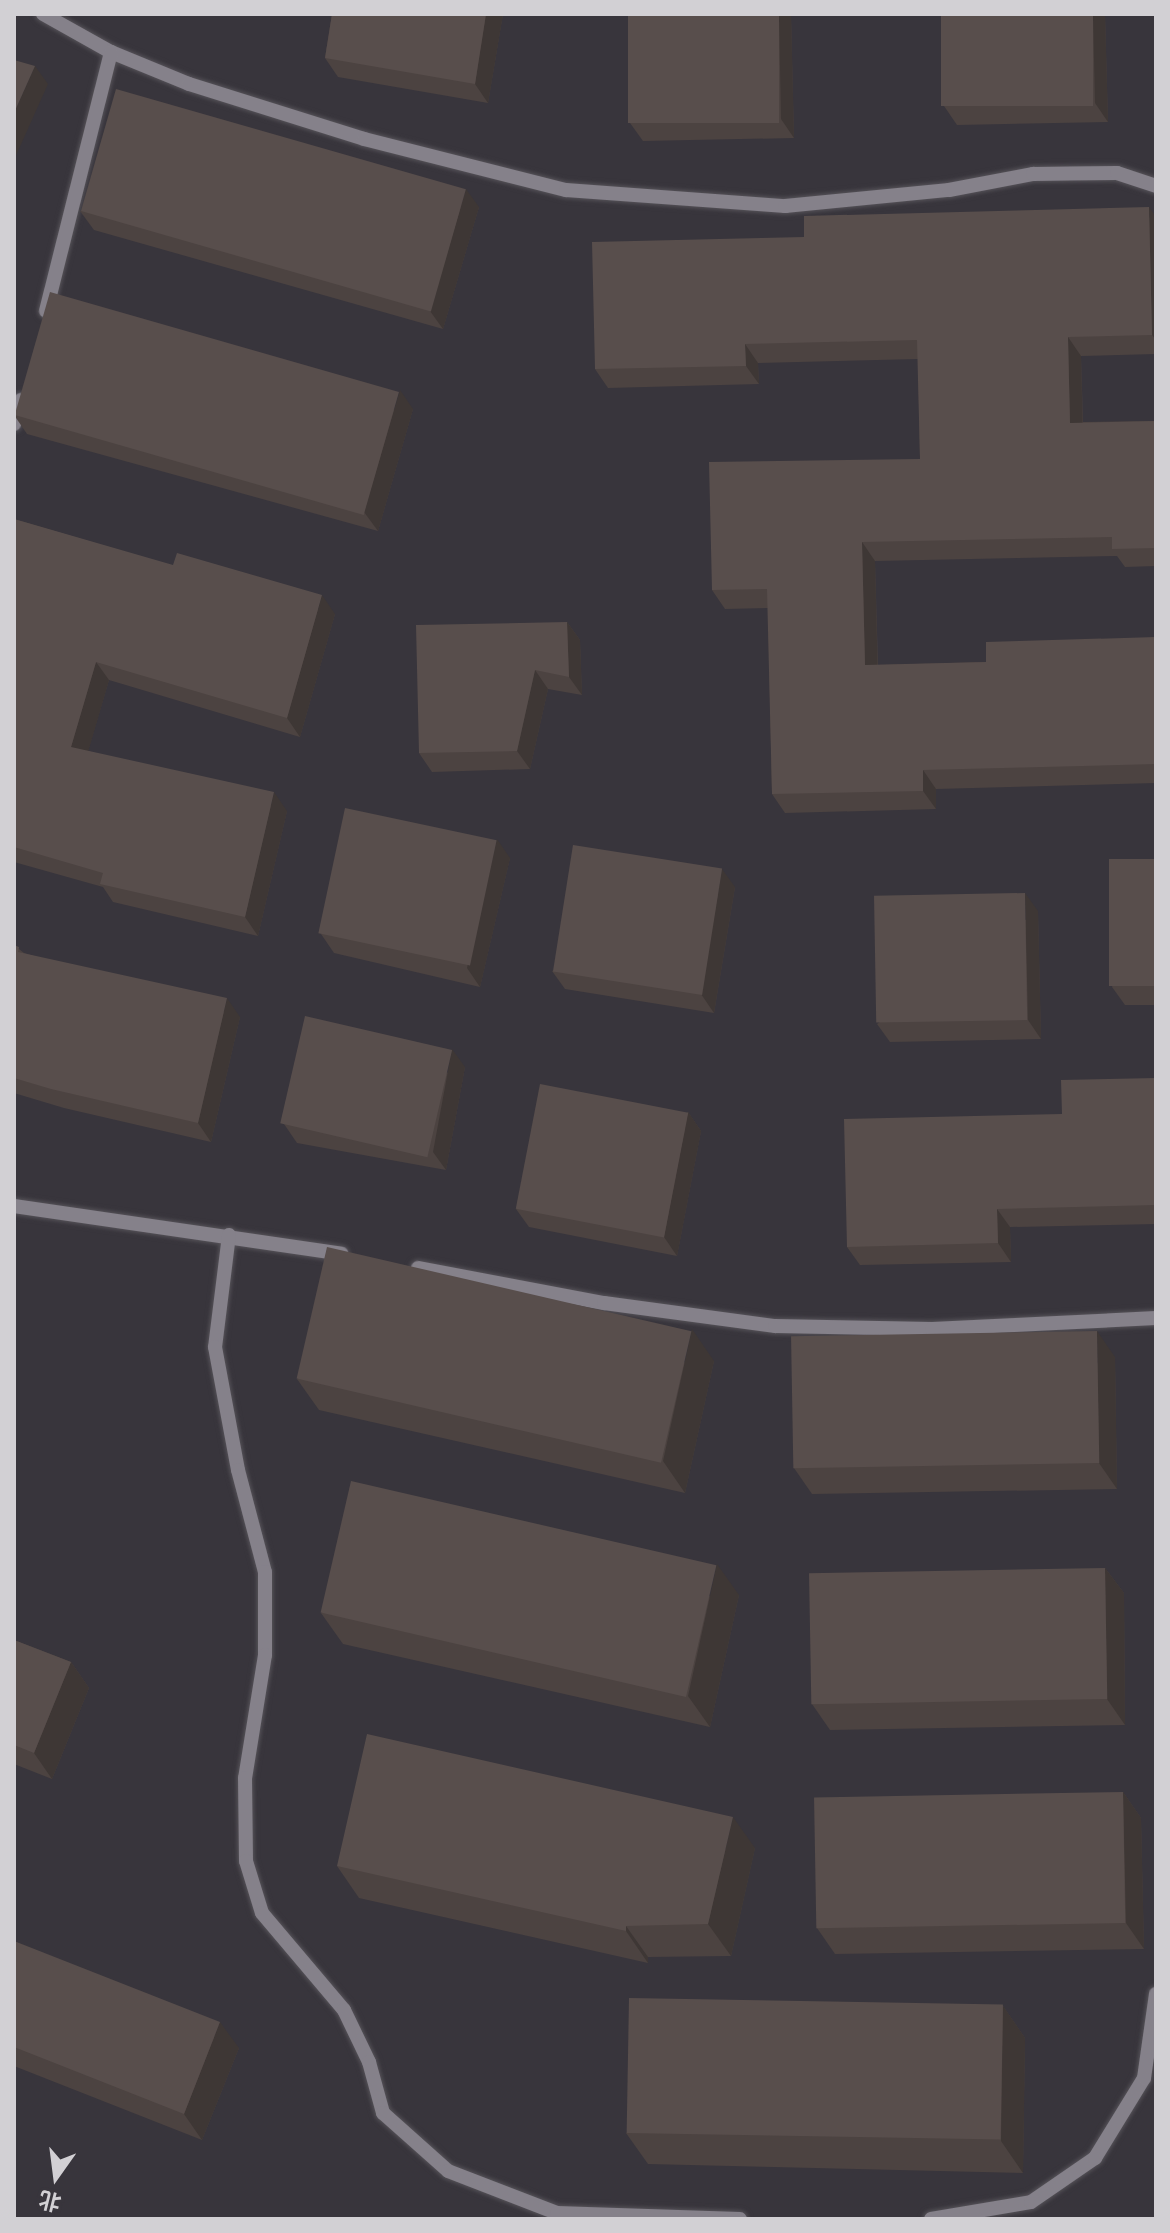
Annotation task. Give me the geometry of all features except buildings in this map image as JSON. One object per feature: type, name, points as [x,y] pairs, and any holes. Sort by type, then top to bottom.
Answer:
[{"type":"lane","points":[[43,14],[111,52],[189,84],[364,139],[566,190],[785,206],[949,190],[1033,174],[1117,173],[1156,186]]},
{"type":"lane","points":[[39,334],[111,52]]},
{"type":"lane","points":[[14,424],[27,379]]},
{"type":"lane","points":[[14,1206],[229,1235],[354,1256]]},
{"type":"lane","points":[[229,1235],[215,1347],[238,1470],[265,1572],[265,1655],[245,1778],[246,1861],[262,1913],[344,2010],[369,2062],[383,2113],[448,2171],[557,2213],[740,2219]]},
{"type":"lane","points":[[401,1265],[604,1303],[775,1326],[932,1329],[1156,1318]]},
{"type":"lane","points":[[931,2219],[1031,2202],[1095,2158],[1144,2078],[1156,1994]]}]
